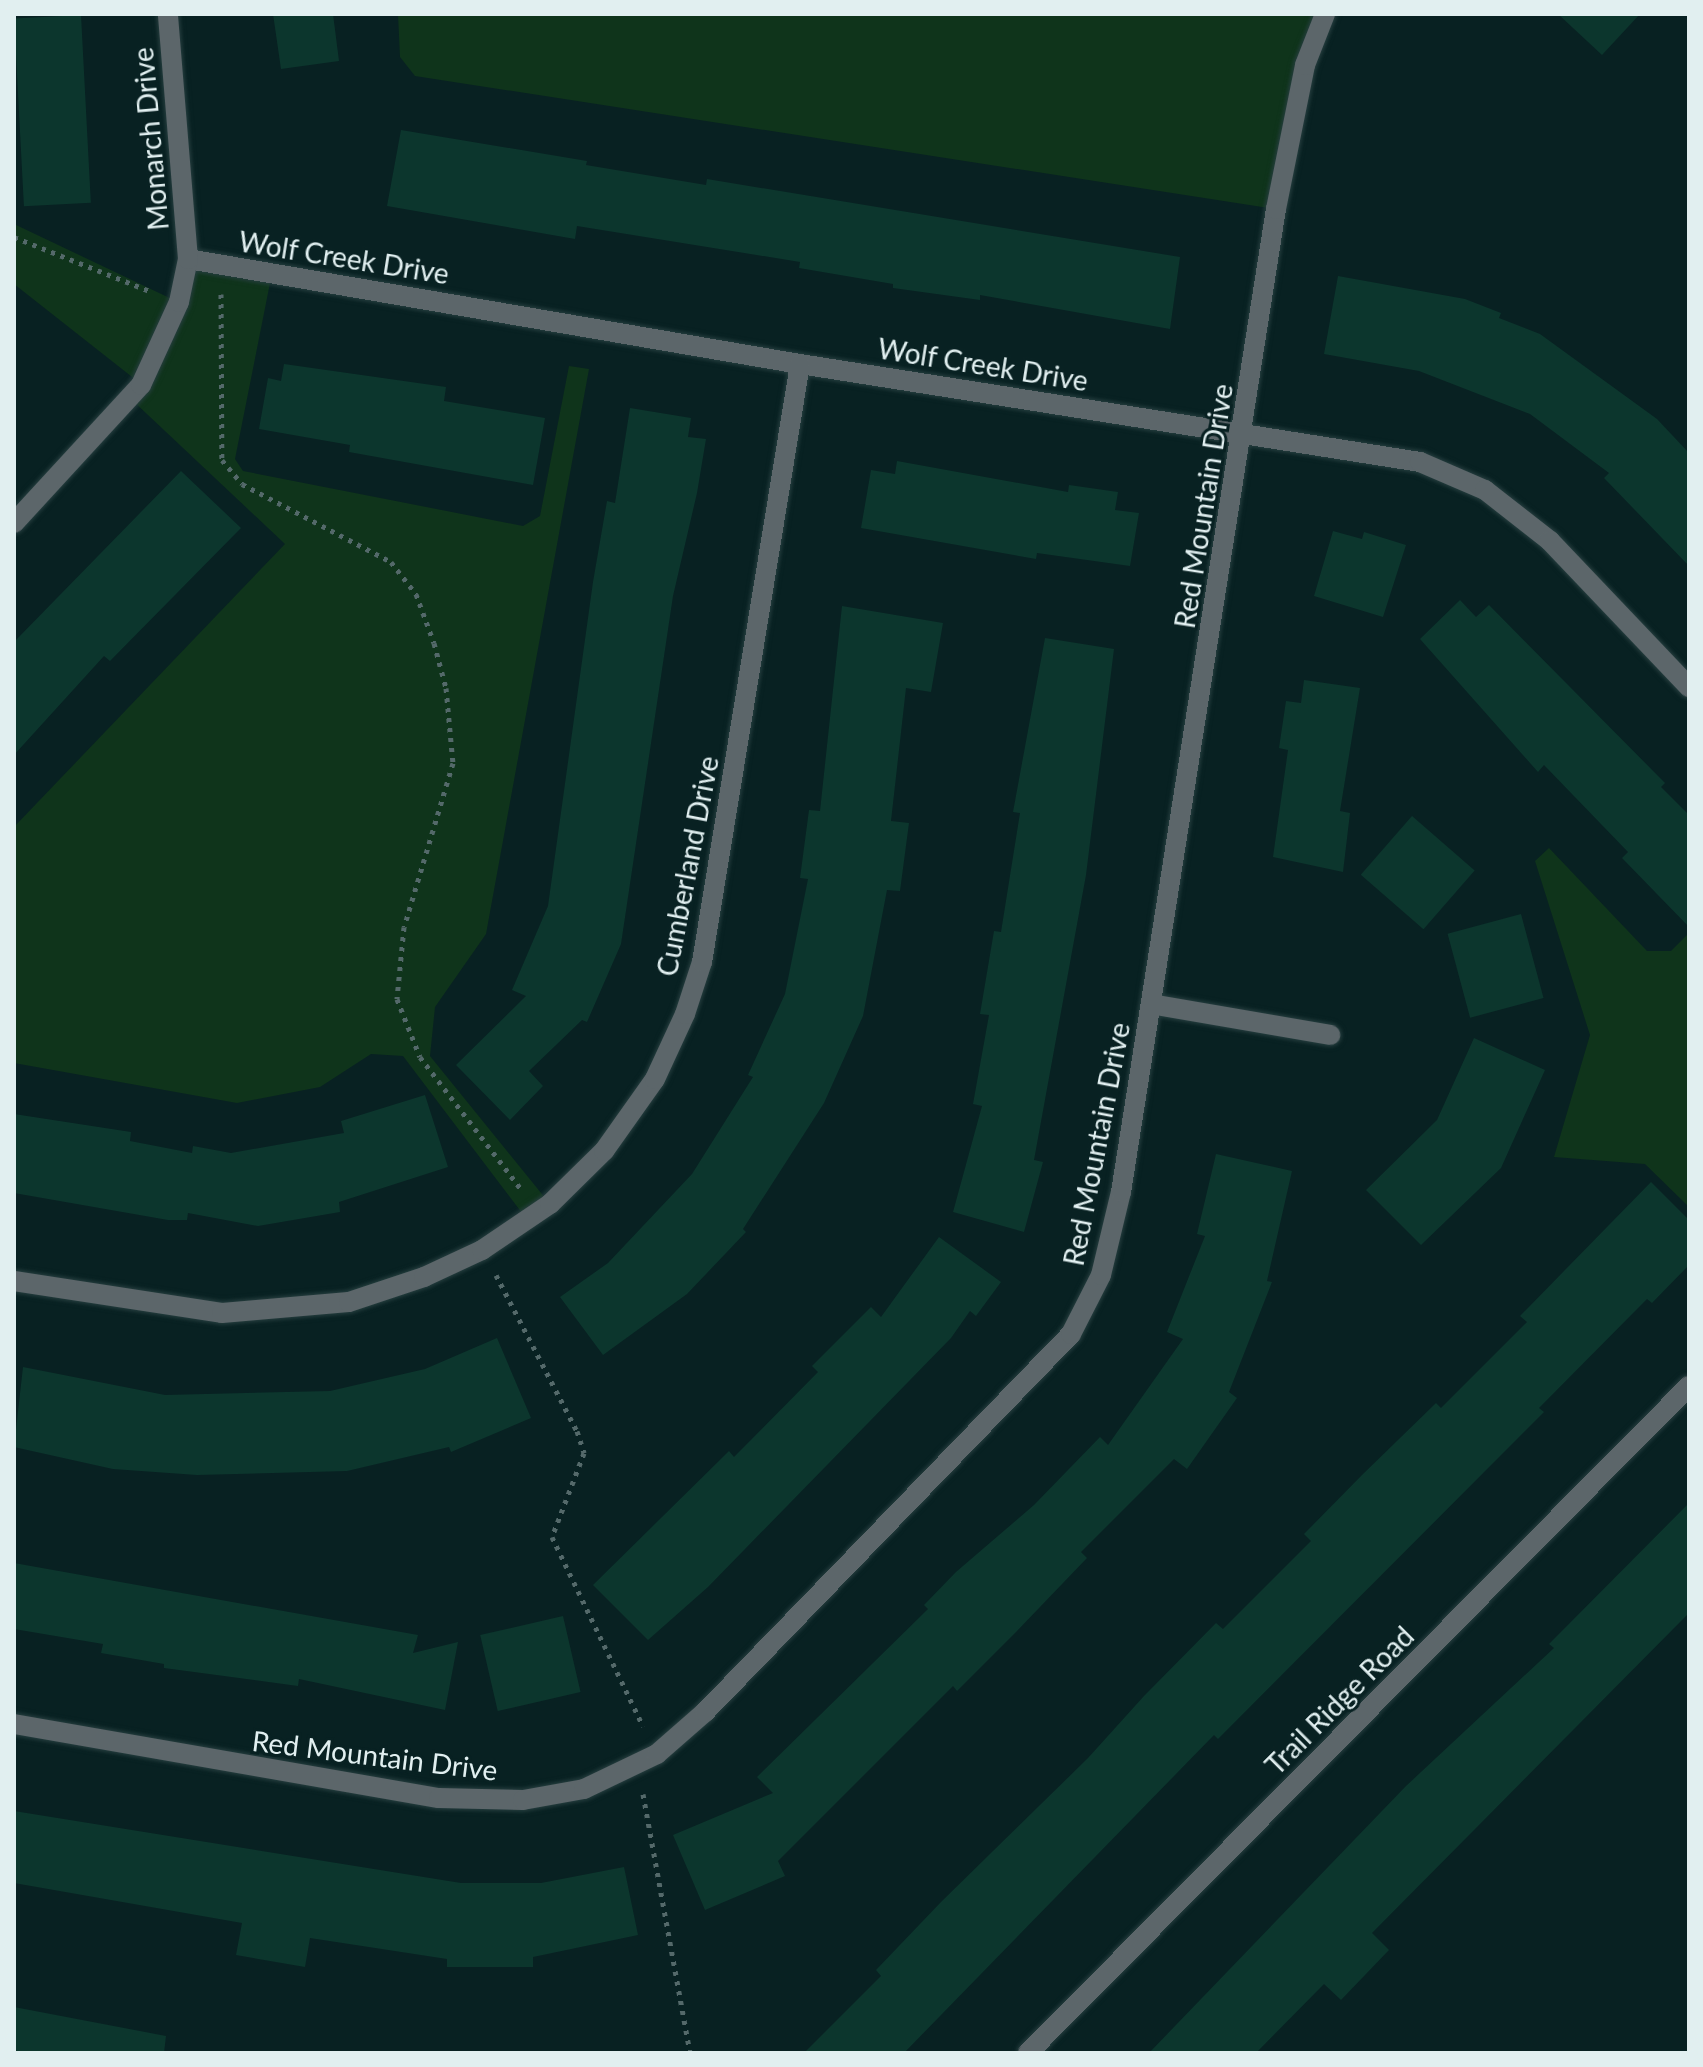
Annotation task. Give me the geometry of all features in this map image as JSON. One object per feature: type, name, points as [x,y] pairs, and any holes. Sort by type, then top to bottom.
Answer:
[{"type":"street","name":"Monarch Drive","points":[[14,523],[131,399],[162,348],[179,302],[188,259],[168,14]]},
{"type":"street","name":"Red Mountain Drive","points":[[14,1724],[279,1773],[479,1801],[553,1797],[638,1765],[657,1754],[705,1712],[1054,1354],[1085,1315],[1101,1275],[1121,1192],[1296,101],[1325,14]]},
{"type":"street","name":"Wolf Creek Drive","points":[[188,259],[800,364],[1420,462],[1485,490],[1550,541],[1689,687]]},
{"type":"street","name":"Cumberland Drive","points":[[14,1281],[165,1306],[266,1312],[349,1302],[424,1277],[482,1250],[540,1212],[604,1151],[639,1105],[685,1014],[702,962],[800,364]]},
{"type":"street","points":[[1151,1004],[1330,1035]]},
{"type":"street","name":"Trail Ridge Road","points":[[1028,2053],[1689,1386]]},
{"type":"path","points":[[14,237],[179,302]]},
{"type":"path","points":[[221,265],[222,460],[242,484],[391,562],[416,594],[434,643],[446,688],[453,763],[404,927],[399,1007],[420,1057],[540,1212]]},
{"type":"path","points":[[482,1250],[577,1431],[584,1453],[552,1537],[657,1754]]},
{"type":"path","points":[[638,1765],[690,2053]]},
{"type":"green space","points":[[398,14],[1325,14],[1276,209],[415,76],[400,57]]},
{"type":"green space","points":[[14,224],[176,301],[188,259],[272,273],[235,459],[243,471],[523,526],[540,516],[569,366],[589,369],[486,934],[435,1007],[430,1056],[550,1204],[528,1221],[403,1056],[371,1054],[320,1087],[237,1103],[14,1063],[14,827],[285,544],[131,399],[141,384],[14,284]]},
{"type":"green space","points":[[1549,848],[1647,951],[1671,951],[1689,933],[1689,1207],[1645,1164],[1554,1157],[1590,1035],[1535,861]]},
{"type":"building","points":[[273,14],[333,14],[339,61],[281,69]]},
{"type":"building","points":[[1558,14],[1640,14],[1602,55]]},
{"type":"building","points":[[81,15],[91,203],[24,206],[14,19]]},
{"type":"building","points":[[401,130],[587,161],[586,165],[706,185],[707,179],[1180,257],[1170,329],[980,295],[980,300],[893,288],[893,284],[799,268],[800,262],[577,226],[575,239],[387,206]]},
{"type":"building","points":[[1338,276],[1465,299],[1501,313],[1499,318],[1540,334],[1657,419],[1689,453],[1689,566],[1604,478],[1609,473],[1530,414],[1419,371],[1324,354]]},
{"type":"building","points":[[284,364],[446,387],[444,401],[545,418],[533,485],[349,452],[350,445],[259,429],[268,378],[281,381]]},
{"type":"building","points":[[630,408],[691,418],[688,437],[706,439],[673,596],[621,944],[587,1022],[582,1020],[529,1071],[543,1086],[510,1120],[456,1065],[526,996],[512,990],[548,906],[593,582],[607,501],[615,503]]},
{"type":"building","points":[[897,461],[1068,492],[1069,485],[1118,492],[1115,510],[1139,513],[1130,566],[1037,553],[1036,559],[861,528],[871,470],[895,474]]},
{"type":"building","points":[[181,471],[241,528],[110,661],[104,656],[14,755],[14,642]]},
{"type":"building","points":[[1333,531],[1362,539],[1364,532],[1406,545],[1383,617],[1314,596]]},
{"type":"building","points":[[1460,600],[1476,617],[1489,605],[1665,783],[1661,787],[1689,815],[1689,927],[1622,858],[1628,852],[1544,765],[1538,772],[1420,639]]},
{"type":"building","points":[[842,606],[943,623],[931,692],[906,688],[891,821],[909,823],[900,891],[887,890],[863,1016],[824,1103],[743,1229],[746,1232],[687,1294],[603,1355],[560,1297],[608,1263],[692,1174],[753,1077],[748,1075],[785,994],[808,879],[800,878],[809,810],[820,811]]},
{"type":"building","points":[[1045,638],[1114,649],[1086,875],[1034,1160],[1043,1162],[1024,1232],[953,1212],[982,1106],[973,1104],[989,1015],[980,1014],[994,931],[1001,932],[1020,813],[1013,812]]},
{"type":"building","points":[[1304,680],[1360,688],[1340,811],[1350,813],[1343,872],[1273,857],[1288,750],[1279,748],[1286,701],[1301,703]]},
{"type":"building","points":[[1412,816],[1475,870],[1423,929],[1361,875]]},
{"type":"building","points":[[1521,914],[1544,998],[1470,1018],[1448,934]]},
{"type":"building","points":[[1474,1038],[1545,1070],[1501,1168],[1421,1245],[1366,1190],[1437,1120]]},
{"type":"building","points":[[425,1095],[448,1167],[339,1202],[340,1212],[258,1226],[188,1213],[187,1220],[168,1220],[14,1193],[14,1114],[131,1132],[130,1141],[192,1153],[193,1146],[231,1153],[344,1133],[341,1121]]},
{"type":"building","points":[[1216,1154],[1292,1171],[1267,1281],[1272,1282],[1229,1392],[1237,1398],[1187,1469],[1174,1459],[1081,1552],[1087,1558],[1016,1632],[957,1691],[953,1686],[778,1861],[785,1876],[705,1910],[673,1835],[773,1793],[757,1777],[928,1609],[924,1605],[956,1572],[1034,1505],[1100,1437],[1108,1445],[1183,1339],[1167,1332],[1205,1236],[1197,1234]]},
{"type":"building","points":[[1651,1182],[1689,1220],[1689,1265],[1652,1303],[1647,1299],[1539,1408],[1544,1412],[1218,1739],[1214,1735],[904,2053],[804,2053],[881,1976],[876,1970],[941,1902],[1088,1758],[1216,1623],[1223,1629],[1311,1541],[1304,1534],[1362,1475],[1436,1403],[1441,1408],[1527,1322],[1520,1316]]},
{"type":"building","points":[[939,1237],[1001,1282],[976,1316],[970,1311],[951,1338],[708,1587],[648,1640],[593,1585],[729,1451],[734,1457],[818,1372],[812,1366],[871,1307],[881,1317]]},
{"type":"building","points":[[497,1338],[531,1418],[451,1452],[449,1447],[347,1471],[197,1475],[113,1469],[14,1447],[23,1367],[165,1395],[330,1391],[425,1369]]},
{"type":"building","points":[[1689,1503],[1689,1613],[1372,1933],[1389,1950],[1341,2000],[1324,1984],[1256,2053],[1149,2053],[1406,1786],[1554,1648],[1549,1644]]},
{"type":"building","points":[[14,1563],[418,1635],[413,1653],[458,1642],[445,1710],[299,1679],[298,1686],[164,1668],[164,1664],[101,1653],[103,1644],[14,1629]]},
{"type":"building","points":[[563,1616],[581,1692],[498,1711],[480,1635]]},
{"type":"building","points":[[14,1811],[461,1883],[541,1883],[624,1867],[638,1935],[533,1957],[533,1967],[447,1967],[447,1959],[310,1938],[305,1967],[236,1955],[242,1923],[14,1883]]},
{"type":"building","points":[[14,2007],[166,2036],[164,2053],[14,2053]]}]
